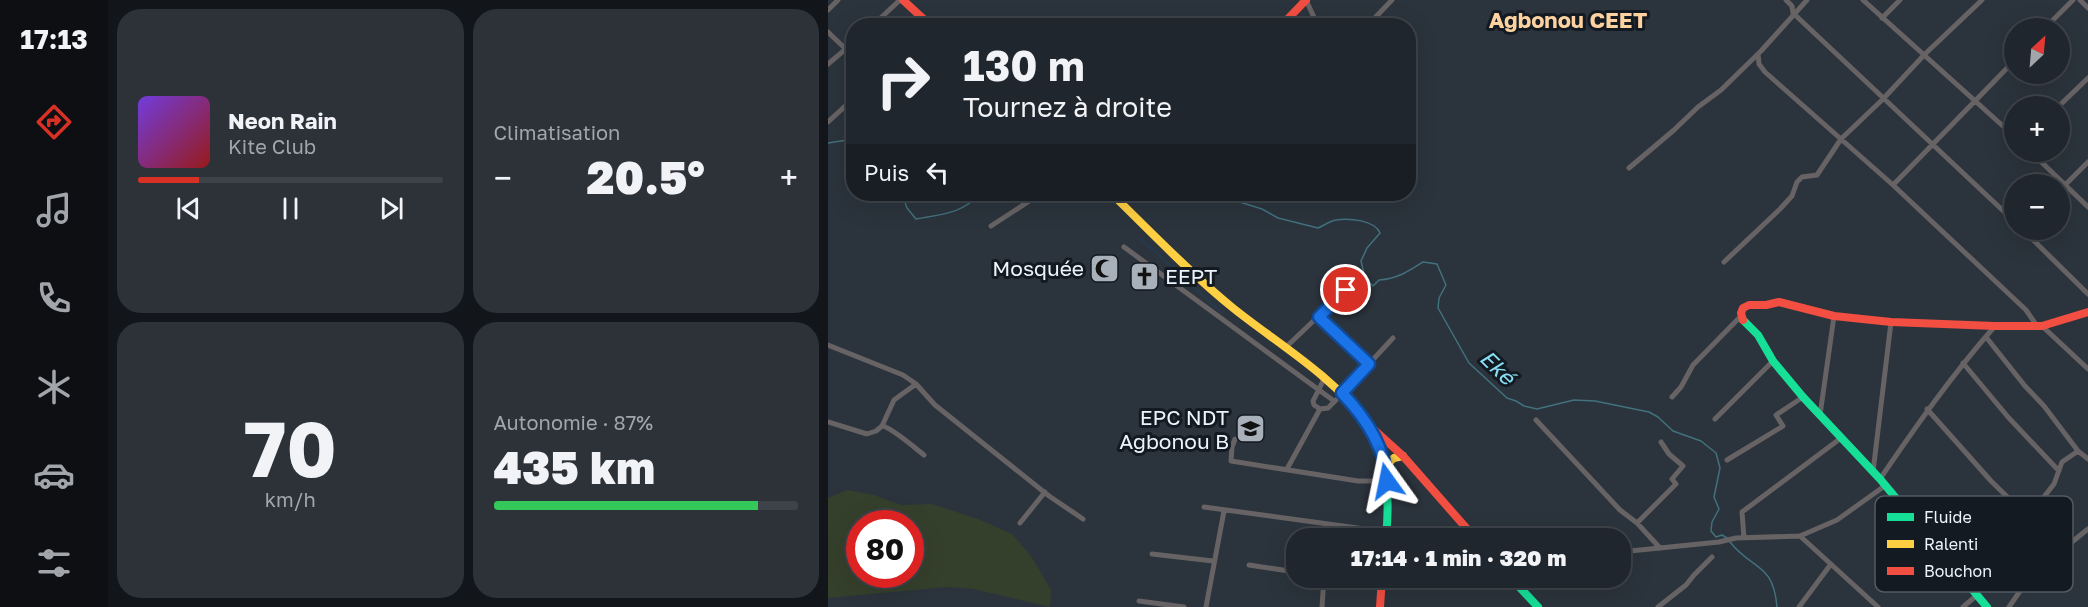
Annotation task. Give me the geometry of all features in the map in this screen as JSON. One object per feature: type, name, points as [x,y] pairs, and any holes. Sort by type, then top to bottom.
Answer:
[{"type":"main road","points":[[902,0],[922,18]]},
{"type":"main road","points":[[1289,18],[1306,0]]},
{"type":"main road","points":[[1122,201],[1213,290],[1316,372],[1339,397],[1403,456],[1466,528]]},
{"type":"main road","points":[[1894,496],[1773,361],[1758,335],[1742,319],[1743,308],[1749,305],[1779,302],[1834,316],[1891,322],[1995,326],[2040,326],[2088,312]]},
{"type":"main road","points":[[1316,372],[1354,411],[1368,432],[1386,474]]},
{"type":"main road","points":[[1367,423],[1376,441],[1386,474],[1389,501],[1387,528]]},
{"type":"main road","points":[[1386,474],[1394,458],[1403,456]]},
{"type":"main road","points":[[1380,607],[1381,588]]},
{"type":"main road","points":[[1520,588],[1538,607]]},
{"type":"main road","points":[[1973,592],[1987,607]]},
{"type":"street","points":[[828,10],[838,0]]},
{"type":"street","points":[[881,18],[902,0]]},
{"type":"street","points":[[1306,0],[1314,18]]},
{"type":"street","points":[[1375,18],[1392,0]]},
{"type":"street","points":[[1786,0],[1792,6],[1794,13],[2004,212]]},
{"type":"street","points":[[1629,168],[1698,107],[1721,90],[1758,54],[1807,0]]},
{"type":"street","points":[[1863,0],[2004,126]]},
{"type":"street","points":[[1882,18],[1900,0]]},
{"type":"street","points":[[1724,262],[1792,196],[1797,182],[1802,177],[1817,175],[1841,139],[1982,0]]},
{"type":"street","points":[[2055,18],[2073,0]]},
{"type":"street","points":[[2080,0],[2088,8]]},
{"type":"street","points":[[828,32],[846,49],[828,64]]},
{"type":"street","points":[[1758,54],[1759,64],[1765,72],[1893,185],[2088,369]]},
{"type":"street","points":[[1893,185],[2004,72]]},
{"type":"street","points":[[2069,96],[2088,78]]},
{"type":"street","points":[[828,122],[846,105]]},
{"type":"street","points":[[2042,162],[2054,174]]},
{"type":"street","points":[[2070,179],[2088,162]]},
{"type":"street","points":[[2070,189],[2088,207]]},
{"type":"street","points":[[991,226],[1029,201]]},
{"type":"street","points":[[2033,240],[2088,294]]},
{"type":"street","points":[[1125,247],[1318,390],[1339,397]]},
{"type":"street","points":[[1285,348],[1347,289]]},
{"type":"street","points":[[1820,415],[1834,316]]},
{"type":"street","points":[[1319,317],[1369,364]]},
{"type":"street","points":[[1672,397],[1681,387],[1693,365],[1740,317]]},
{"type":"street","points":[[1874,472],[1891,322]]},
{"type":"street","points":[[1631,552],[1736,538],[1800,536],[1837,520],[1883,482],[1927,410],[1995,326]]},
{"type":"street","points":[[1986,337],[2044,406],[2078,451],[2088,459]]},
{"type":"street","points":[[1323,381],[1313,403],[1320,409],[1328,408],[1393,338]]},
{"type":"street","points":[[828,345],[903,375],[916,384],[934,405],[1083,519]]},
{"type":"street","points":[[1715,419],[1773,361]]},
{"type":"street","points":[[1963,363],[2008,417],[2059,471]]},
{"type":"street","points":[[828,422],[867,434],[876,431],[882,426],[894,400],[916,384]]},
{"type":"street","points":[[1727,460],[1783,426],[1776,415],[1803,397]]},
{"type":"street","points":[[1287,469],[1320,409]]},
{"type":"street","points":[[1927,410],[2007,496]]},
{"type":"street","points":[[1536,420],[1620,510],[1637,523],[1660,548]]},
{"type":"street","points":[[882,426],[887,426],[924,455]]},
{"type":"street","points":[[1744,538],[1742,512],[1841,438]]},
{"type":"street","points":[[1235,439],[1231,461],[1358,481],[1386,474]]},
{"type":"street","points":[[1637,523],[1676,484],[1672,479],[1683,466],[1669,454],[1661,442]]},
{"type":"street","points":[[2045,496],[2054,484],[2062,462],[2078,451]]},
{"type":"street","points":[[1020,523],[1045,492]]},
{"type":"street","points":[[1204,507],[1339,528]]},
{"type":"street","points":[[1206,607],[1224,511]]},
{"type":"street","points":[[2073,543],[2087,534]]},
{"type":"street","points":[[1800,536],[1876,606]]},
{"type":"street","points":[[1152,554],[1213,561]]},
{"type":"street","points":[[1658,607],[1686,585],[1712,557]]},
{"type":"street","points":[[1799,607],[1831,564]]},
{"type":"street","points":[[1249,565],[1286,571]]},
{"type":"street","points":[[1322,607],[1323,588]]},
{"type":"street","points":[[2009,607],[2019,592]]},
{"type":"street","points":[[1963,607],[1976,596]]},
{"type":"street","points":[[1138,602],[1184,607]]},
{"type":"shaded area","points":[[1141,237],[1223,312],[1221,314],[1139,239]]},
{"type":"green space","points":[[847,490],[874,495],[901,505],[932,504],[978,519],[1012,534],[1031,556],[1051,590],[1050,607],[973,589],[947,587],[828,598],[828,498]]},
{"type":"waterway","name":"Eké","points":[[828,143],[846,140]]},
{"type":"waterway","name":"Eké","points":[[904,201],[916,219],[959,209],[973,201]]},
{"type":"waterway","name":"Eké","points":[[1236,201],[1262,209],[1278,218],[1318,228],[1341,219],[1373,225],[1380,233],[1367,248],[1361,261],[1365,278],[1373,286],[1379,280],[1397,276],[1423,262],[1437,264],[1446,285],[1439,298],[1438,308],[1469,363],[1507,398],[1537,409],[1574,400],[1595,401],[1649,412],[1673,431],[1701,441],[1716,453],[1720,468],[1714,497],[1719,509],[1712,522],[1711,531],[1716,537],[1722,535],[1727,538]]},
{"type":"waterway","name":"Eké","points":[[1730,542],[1766,574],[1775,592],[1777,607]]},
{"type":"traffic: fast","points":[[1743,320],[1758,335],[1773,361],[1803,397],[1894,496]]},
{"type":"traffic: fast","points":[[1366,422],[1379,449],[1386,478],[1387,528]]},
{"type":"traffic: fast","points":[[1520,588],[1538,607]]},
{"type":"traffic: fast","points":[[1974,592],[1987,607]]},
{"type":"traffic: slow","points":[[1119,201],[1233,308],[1304,361],[1337,389],[1366,422]]},
{"type":"traffic: slow","points":[[1385,466],[1394,458],[1403,456]]},
{"type":"traffic: jam","points":[[903,0],[922,18]]},
{"type":"traffic: jam","points":[[1289,18],[1306,0]]},
{"type":"traffic: jam","points":[[1743,320],[1741,313],[1743,308],[1749,305],[1779,302],[1834,316],[1891,322],[1995,326],[2042,326],[2088,312]]},
{"type":"traffic: jam","points":[[1371,427],[1403,456],[1466,528]]},
{"type":"traffic: jam","points":[[1380,607],[1381,588]]},
{"type":"place","name":"Mosquée","points":[[1105,268]]},
{"type":"place","name":"EEPT","points":[[1144,276]]},
{"type":"place","name":"EPC NDT Agbonou B","points":[[1250,429]]},
{"type":"district","name":"Agbonou CEET","points":[[1568,19]]},
{"type":"route","points":[[1346,290],[1319,317],[1369,364],[1342,393],[1362,415],[1372,433],[1384,461],[1387,481]]}]
